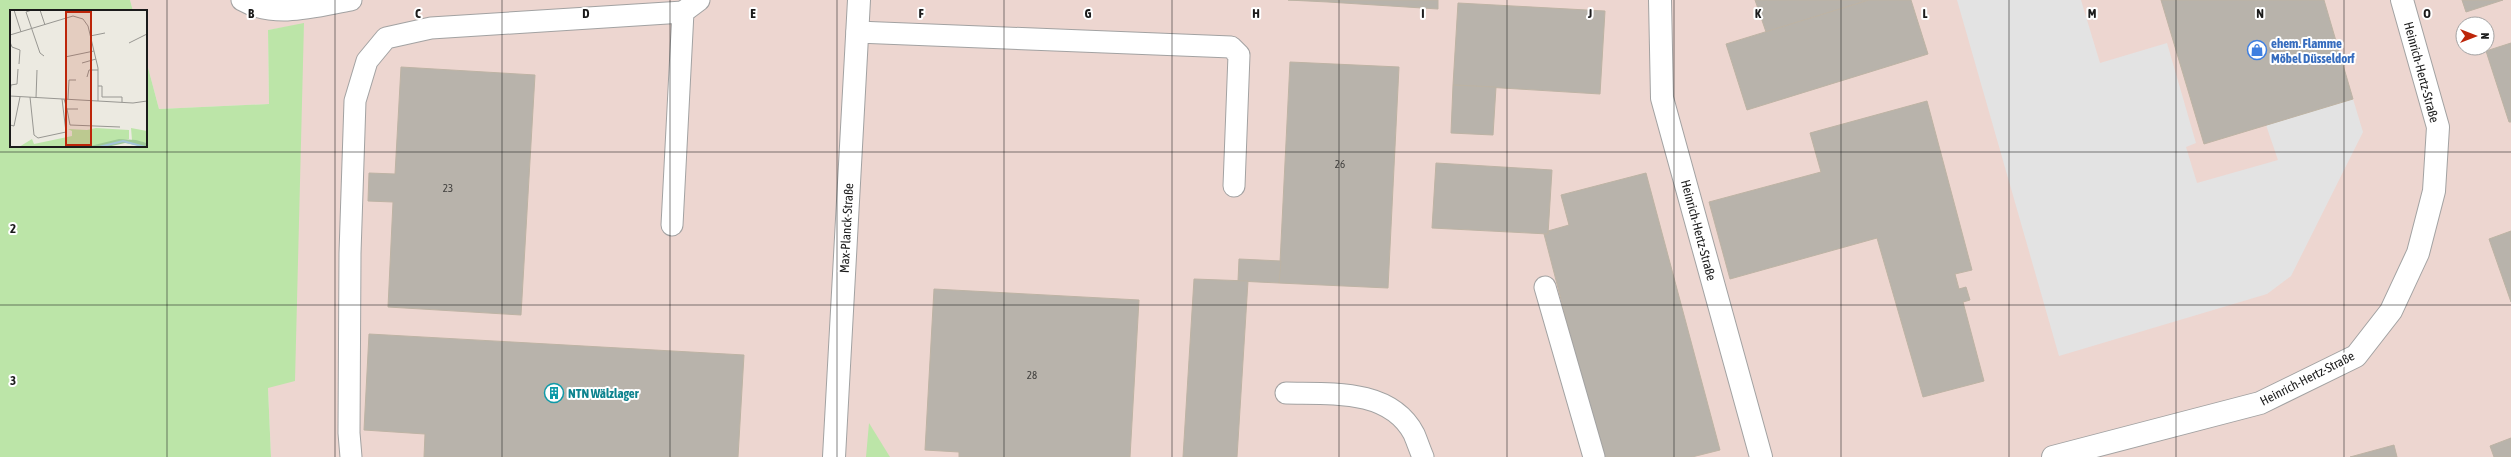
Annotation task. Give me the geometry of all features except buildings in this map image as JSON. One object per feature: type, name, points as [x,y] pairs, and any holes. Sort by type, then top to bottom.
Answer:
[{"type":"street","name":"Max-Planck-Straße","points":[[834,457],[859,0]]},
{"type":"street","name":"Heinrich-Hertz-Straße","points":[[1660,0],[1662,98],[1761,457]]},
{"type":"street","name":"Heinrich-Hertz-Straße","points":[[2056,457],[2260,403],[2356,356],[2392,311],[2418,253],[2434,191],[2438,127],[2402,0]]},
{"type":"lane","points":[[242,0],[250,4],[282,11],[351,0]]},
{"type":"lane","points":[[351,457],[349,433],[350,253],[355,101],[367,61],[386,38],[431,28],[691,6],[672,225]]},
{"type":"lane","points":[[857,32],[1231,47],[1239,55],[1234,186]]},
{"type":"lane","points":[[1545,287],[1594,457]]},
{"type":"lane","points":[[1286,392],[1352,395],[1377,402],[1396,414],[1413,433],[1422,457]]},
{"type":"shaded area","points":[[130,0],[2511,0],[2511,457],[271,457],[268,388],[304,24],[268,30],[269,104],[159,109],[147,64],[147,10],[133,10]]},
{"type":"shaded area","points":[[1957,0],[2081,0],[2100,63],[2167,43],[2196,143],[2186,147],[2197,183],[2278,160],[2266,125],[2353,99],[2363,132],[2291,276],[2267,294],[2059,356]]},
{"type":"green space","points":[[0,0],[130,0],[133,10],[10,10],[10,147],[147,147],[147,64],[159,109],[269,104],[268,30],[304,23],[295,381],[268,388],[271,457],[0,457]]},
{"type":"green space","points":[[869,423],[890,457],[866,457]]},
{"type":"place","name":"ehem. Flamme Möbel Düsseldorf","points":[[2257,50]]},
{"type":"place","name":"NTN Wälzlager","points":[[554,393]]}]
